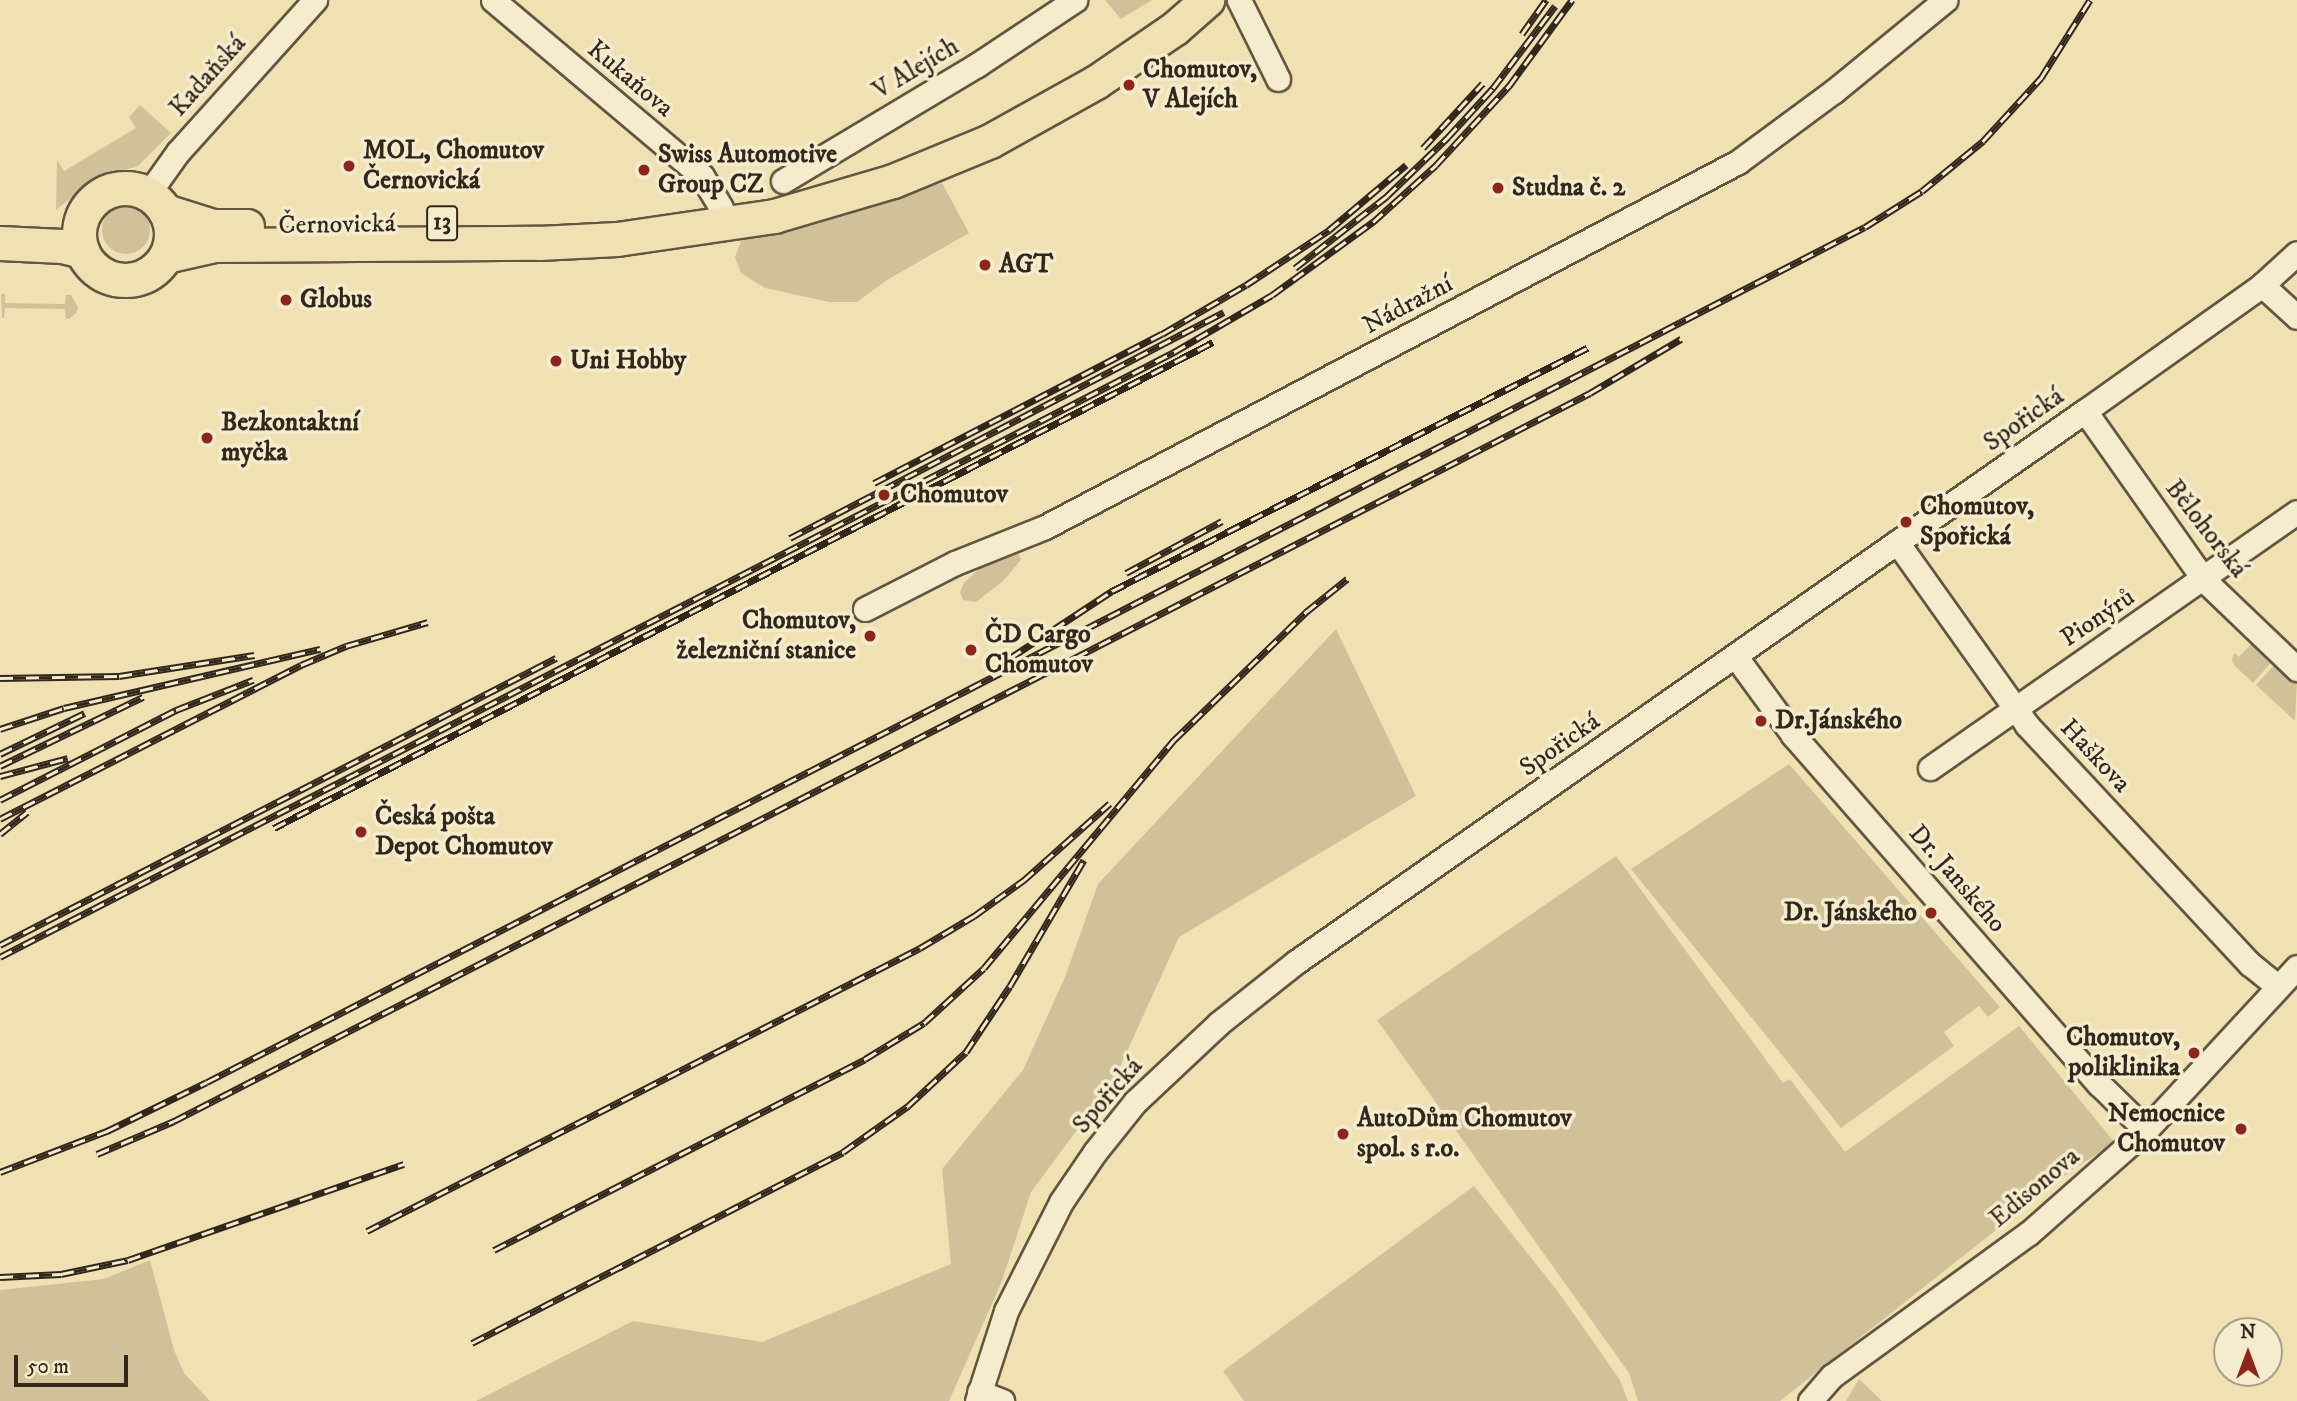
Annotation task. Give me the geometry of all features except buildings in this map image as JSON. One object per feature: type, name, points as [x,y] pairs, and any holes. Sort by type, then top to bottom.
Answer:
[{"type":"highway","name":"13","points":[[721,217],[884,166],[979,126],[1087,66],[1178,0]]},
{"type":"highway","name":"13","points":[[721,217],[834,200],[893,181],[990,141],[1096,82],[1175,28],[1207,0]]},
{"type":"highway","name":"Černovická","points":[[81,217],[99,195],[128,187],[213,226],[721,217]]},
{"type":"highway","points":[[157,202],[171,225],[171,241],[166,256]]},
{"type":"highway","points":[[0,225],[62,223],[81,217],[79,229],[82,251],[62,246],[0,243]]},
{"type":"highway","name":"Černovická","points":[[82,251],[97,271],[122,280],[143,276],[166,256],[214,245],[539,243],[617,239],[721,217]]},
{"type":"street","name":"Kadaňská","points":[[157,202],[178,152],[315,0]]},
{"type":"street","name":"Kukaňova","points":[[493,0],[702,176],[721,217]]},
{"type":"street","name":"V Alejích","points":[[783,181],[977,65],[1074,0]]},
{"type":"street","points":[[1239,0],[1278,79]]},
{"type":"street","name":"Nádražní","points":[[865,609],[954,562],[1045,527],[1738,162],[1812,108],[1945,0]]},
{"type":"street","name":"Spořická","points":[[1002,1401],[978,1397],[1006,1311],[1046,1228],[1095,1152],[1157,1079],[1237,1008],[1296,962],[1735,657],[2262,285],[2297,253]]},
{"type":"street","points":[[2262,285],[2297,317]]},
{"type":"street","name":"Bělohorská","points":[[2085,411],[2204,580],[2297,669]]},
{"type":"street","name":"Pionýrů","points":[[1930,768],[2204,580],[2297,512]]},
{"type":"street","name":"Haškova","points":[[1897,542],[2015,709],[2245,958],[2278,987]]},
{"type":"street","name":"Dr. Janského","points":[[1735,657],[1793,735],[2099,1084],[2146,1130]]},
{"type":"street","name":"Edisonova","points":[[1813,1399],[1832,1376],[2029,1233],[2146,1130],[2297,967]]},
{"type":"shaded area","points":[[1105,0],[1152,0],[1121,19]]},
{"type":"shaded area","points":[[140,105],[171,133],[138,166],[93,180],[56,210],[57,160],[64,171],[136,128],[129,117]]},
{"type":"shaded area","points":[[942,183],[969,233],[887,280],[857,302],[829,302],[765,288],[741,273],[735,257],[741,241]]},
{"type":"shaded area","points":[[126,206],[143,213],[150,230],[143,247],[126,254],[109,247],[102,230],[109,213]]},
{"type":"shaded area","points":[[1,294],[5,294],[5,303],[65,304],[66,295],[71,295],[78,307],[69,319],[66,319],[65,309],[5,308],[2,318]]},
{"type":"shaded area","points":[[1008,547],[1018,551],[1021,560],[1003,581],[976,602],[963,600],[960,592],[964,583],[995,554]]},
{"type":"shaded area","points":[[1336,629],[1416,796],[1179,937],[1114,1080],[1031,1192],[1002,1281],[949,1401],[476,1401],[633,1321],[762,1342],[951,1264],[942,1169],[1023,1070],[1065,977],[1098,884]]},
{"type":"shaded area","points":[[2253,642],[2274,659],[2253,683],[2232,660],[2234,653],[2239,657]]},
{"type":"shaded area","points":[[2277,662],[2297,680],[2295,721],[2256,685]]},
{"type":"shaded area","points":[[1789,764],[2000,1007],[1988,1017],[1979,1006],[1944,1032],[1954,1046],[1841,1128],[1631,869]]},
{"type":"shaded area","points":[[1616,856],[1783,1083],[1790,1079],[1845,1152],[2019,1026],[2115,1143],[2073,1169],[1780,1401],[1638,1401],[1629,1373],[1377,1020]]},
{"type":"shaded area","points":[[1474,1186],[1559,1293],[1620,1380],[1628,1401],[1244,1401],[1223,1371]]},
{"type":"shaded area","points":[[150,1260],[174,1350],[184,1373],[210,1401],[0,1401],[0,1290],[104,1279]]},
{"type":"shaded area","points":[[1859,1379],[1882,1401],[1846,1401]]},
{"type":"railway","points":[[1522,34],[1546,0]]},
{"type":"railway","points":[[0,957],[1174,352],[1272,295],[1373,222],[1436,165],[1509,86],[1572,0]]},
{"type":"railway","points":[[0,1172],[107,1131],[207,1082],[1865,227],[1922,191],[1983,141],[2041,78],[2090,0]]},
{"type":"railway","points":[[1295,268],[1387,196],[1448,137],[1493,88],[1555,6]]},
{"type":"railway","points":[[1423,148],[1483,83]]},
{"type":"railway","points":[[874,483],[1162,334],[1246,285],[1329,230],[1406,165]]},
{"type":"railway","points":[[790,538],[1224,312]]},
{"type":"railway","points":[[97,1154],[174,1121],[1590,393],[1681,339]]},
{"type":"railway","points":[[274,828],[1213,342]]},
{"type":"railway","points":[[1010,658],[1112,591],[1587,348]]},
{"type":"railway","points":[[1126,573],[1222,521]]},
{"type":"railway","points":[[494,1250],[865,1059],[924,1023],[984,968],[1174,740],[1306,612],[1347,579]]},
{"type":"railway","points":[[0,819],[301,665],[346,646],[428,622]]},
{"type":"railway","points":[[0,729],[64,708],[320,649]]},
{"type":"railway","points":[[0,678],[119,676],[254,655]]},
{"type":"railway","points":[[0,945],[556,658]]},
{"type":"railway","points":[[0,800],[176,710],[253,680]]},
{"type":"railway","points":[[0,766],[143,697]]},
{"type":"railway","points":[[0,754],[85,713]]},
{"type":"railway","points":[[0,776],[68,758]]},
{"type":"railway","points":[[367,1231],[920,948],[974,916],[1024,880],[1110,803]]},
{"type":"railway","points":[[0,834],[27,812]]},
{"type":"railway","points":[[472,1343],[843,1152],[908,1106],[966,1052],[1010,986],[1084,860]]},
{"type":"railway","points":[[0,1277],[61,1274],[128,1260],[404,1164]]},
{"type":"place","name":"Chomutov, V Alejích","points":[[1129,85]]},
{"type":"place","name":"MOL, Chomutov Černovická","points":[[349,166]]},
{"type":"place","name":"Swiss Automotive Group CZ","points":[[644,170]]},
{"type":"place","name":"Studna č. 2","points":[[1498,188]]},
{"type":"place","name":"AGT","points":[[985,265]]},
{"type":"place","name":"Globus","points":[[286,300]]},
{"type":"place","name":"Uni Hobby","points":[[556,361]]},
{"type":"place","name":"Bezkontaktní myčka","points":[[207,438]]},
{"type":"place","name":"Chomutov","points":[[884,495]]},
{"type":"place","name":"Chomutov, Spořická","points":[[1906,522]]},
{"type":"place","name":"Chomutov, železniční stanice","points":[[870,636]]},
{"type":"place","name":"ČD Cargo Chomutov","points":[[971,650]]},
{"type":"place","name":"Dr.Jánského","points":[[1761,721]]},
{"type":"place","name":"Česká pošta Depot Chomutov","points":[[361,832]]},
{"type":"place","name":"Dr. Jánského","points":[[1931,913]]},
{"type":"place","name":"Chomutov, poliklinika","points":[[2194,1053]]},
{"type":"place","name":"Nemocnice Chomutov","points":[[2241,1129]]},
{"type":"place","name":"AutoDům Chomutov spol. s r.o.","points":[[1343,1134]]}]
